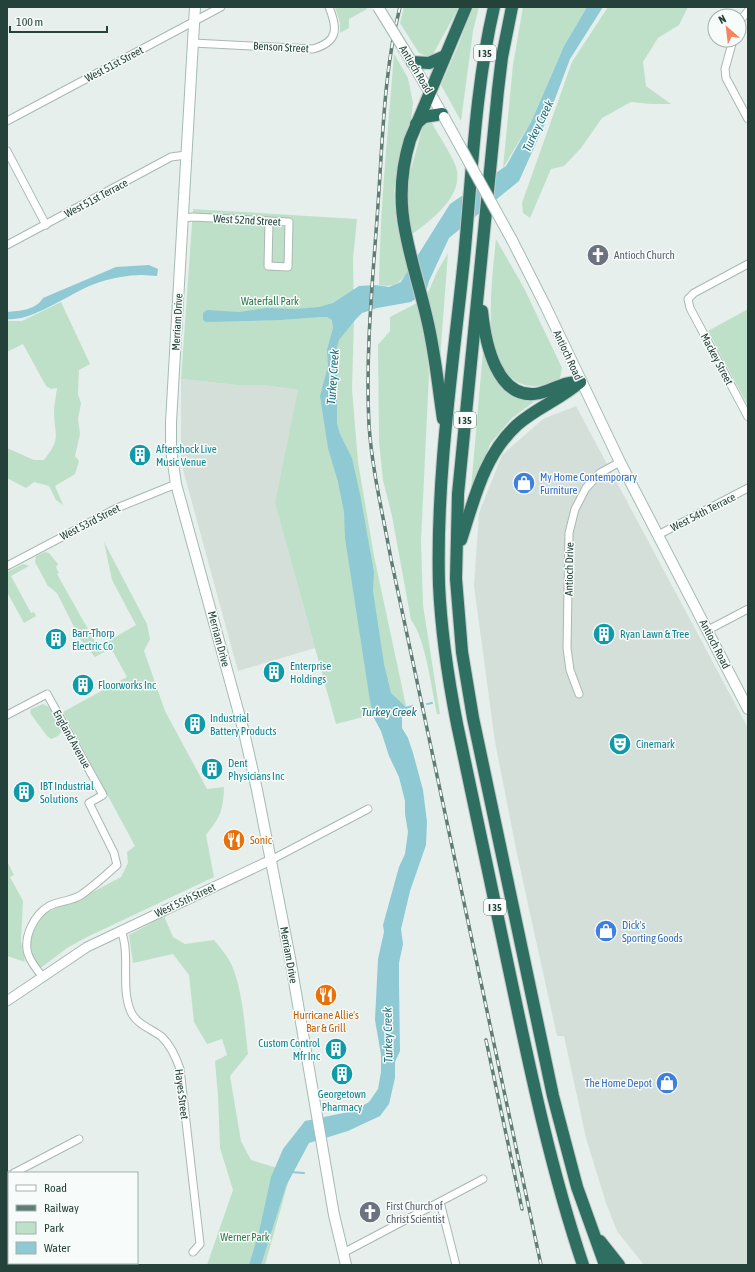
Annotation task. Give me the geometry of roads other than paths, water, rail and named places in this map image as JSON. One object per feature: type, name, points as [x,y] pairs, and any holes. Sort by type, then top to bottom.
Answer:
[{"type":"highway","points":[[446,439],[431,336],[404,232],[401,206],[402,174],[405,157],[416,124],[466,7]]},
{"type":"highway","name":"I 35","points":[[494,7],[485,51],[479,99],[446,439],[440,508],[439,584],[450,690],[540,1116],[570,1226],[583,1265]]},
{"type":"highway","name":"I 35","points":[[512,7],[502,57],[482,240],[479,288],[458,494],[456,579],[462,652],[473,718],[553,1096],[577,1187],[605,1265]]},
{"type":"highway","points":[[411,61],[429,63],[445,56]]},
{"type":"highway","points":[[416,124],[424,117],[443,116]]},
{"type":"highway","points":[[479,288],[488,348],[496,368],[507,383],[522,393],[530,394],[539,393],[566,382],[580,382]]},
{"type":"highway","points":[[456,554],[486,466],[498,447],[516,425],[570,391],[580,382]]},
{"type":"highway","points":[[593,1233],[619,1265]]},
{"type":"main road","name":"Merriam Drive","points":[[195,7],[171,422],[171,449],[176,484],[244,732],[290,958],[334,1215],[346,1265]]},
{"type":"main road","name":"Antioch Road","points":[[378,7],[429,91],[512,240],[545,305],[580,382],[620,462],[748,708]]},
{"type":"street","name":"West 51st Street","points":[[7,121],[221,7]]},
{"type":"street","name":"Benson Street","points":[[193,43],[313,49],[330,42],[334,34],[335,25],[329,7]]},
{"type":"street","points":[[731,48],[725,69],[726,78],[748,119]]},
{"type":"street","points":[[7,151],[46,225]]},
{"type":"street","name":"West 51st Terrace","points":[[7,245],[171,157],[186,155]]},
{"type":"street","name":"West 52nd Street","points":[[183,218],[269,221],[289,222],[288,267],[268,266],[269,221]]},
{"type":"street","name":"Mackey Street","points":[[748,264],[694,294],[688,299],[690,308],[748,417]]},
{"type":"street","name":"Antioch Drive","points":[[579,694],[570,670],[566,648],[571,525],[575,509],[586,488],[600,473],[620,462]]},
{"type":"street","name":"West 53rd Street","points":[[7,566],[117,508],[176,484]]},
{"type":"street","name":"West 54th Terrace","points":[[658,535],[748,488]]},
{"type":"street","points":[[708,630],[748,609]]},
{"type":"street","name":"England Avenue","points":[[7,715],[47,694],[103,795],[88,803],[114,853],[117,865],[80,895],[49,906],[40,913],[33,923],[28,934],[26,946],[32,964],[43,977]]},
{"type":"street","name":"West 55th Street","points":[[7,1001],[87,947],[271,860],[368,808]]},
{"type":"street","name":"Hayes Street","points":[[121,930],[125,943],[128,998],[132,1015],[139,1023],[168,1043],[180,1069],[200,1244],[193,1252]]},
{"type":"street","points":[[16,1172],[79,1139]]},
{"type":"street","points":[[343,1253],[483,1179]]},
{"type":"street","points":[[440,1202],[456,1265]]},
{"type":"water","name":"Turkey Creek","points":[[587,7],[603,7],[570,59],[550,112],[519,181],[449,238],[429,281],[426,292],[411,302],[377,308],[362,313],[339,340],[334,358],[337,374],[337,424],[340,434],[352,458],[360,494],[374,572],[373,591],[384,664],[391,693],[407,708],[402,718],[402,728],[408,738],[423,790],[427,822],[426,845],[410,891],[401,929],[403,944],[399,963],[400,1051],[395,1062],[395,1078],[389,1104],[380,1116],[348,1131],[309,1143],[286,1186],[261,1265],[249,1265],[259,1232],[271,1177],[283,1149],[305,1121],[353,1111],[369,1102],[378,1089],[381,1072],[381,1055],[375,1020],[378,959],[384,932],[383,925],[399,867],[405,854],[408,832],[405,814],[405,801],[399,777],[389,756],[381,731],[374,718],[370,701],[345,538],[344,512],[338,482],[328,448],[320,396],[328,366],[327,350],[333,328],[332,320],[327,317],[320,317],[280,320],[206,322],[203,320],[203,313],[207,310],[239,312],[266,308],[295,309],[319,307],[333,303],[359,286],[375,285],[389,287],[401,282],[450,204],[506,166],[532,120],[564,46]]},
{"type":"water","points":[[149,265],[158,269],[157,276],[131,276],[105,281],[89,286],[29,316],[18,319],[7,319],[7,312],[32,307],[43,298],[116,267]]},
{"type":"waterway","points":[[427,704],[432,703]]},
{"type":"waterway","name":"Turkey Creek","points":[[405,708],[413,706]]},
{"type":"waterway","points":[[291,1172],[304,1173]]},
{"type":"railway","points":[[400,7],[391,52],[385,98],[369,337],[368,396],[370,442],[391,559],[541,1265]]},
{"type":"railway","points":[[486,1040],[522,1209]]},
{"type":"place","name":"Antioch Church","points":[[598,255]]},
{"type":"place","name":"Aftershock Live Music Venue","points":[[140,455]]},
{"type":"place","name":"My Home Contemporary Furniture","points":[[524,483]]},
{"type":"place","name":"Ryan Lawn & Tree","points":[[604,634]]},
{"type":"place","name":"Barr-Thorp Electric Co","points":[[56,639]]},
{"type":"place","name":"Enterprise Holdings","points":[[274,672]]},
{"type":"place","name":"Floorworks Inc","points":[[83,685]]},
{"type":"place","name":"Industrial Battery Products","points":[[195,724]]},
{"type":"place","name":"Cinemark","points":[[620,744]]},
{"type":"place","name":"Dent Physicians Inc","points":[[212,769]]},
{"type":"place","name":"IBT Industrial Solutions","points":[[24,792]]},
{"type":"place","name":"Sonic","points":[[234,840]]},
{"type":"place","name":"Dick's Sporting Goods","points":[[606,931]]},
{"type":"place","name":"Hurricane Allie's Bar & Grill","points":[[326,995]]},
{"type":"place","name":"Custom Control Mfr Inc","points":[[336,1049]]},
{"type":"place","name":"Georgetown Pharmacy","points":[[342,1074]]},
{"type":"place","name":"The Home Depot","points":[[667,1083]]},
{"type":"place","name":"First Church of Christ Scientist","points":[[370,1212]]},
{"type":"park label","name":"Waterfall Park","points":[[270,301]]},
{"type":"park label","name":"Werner Park","points":[[245,1237]]}]
